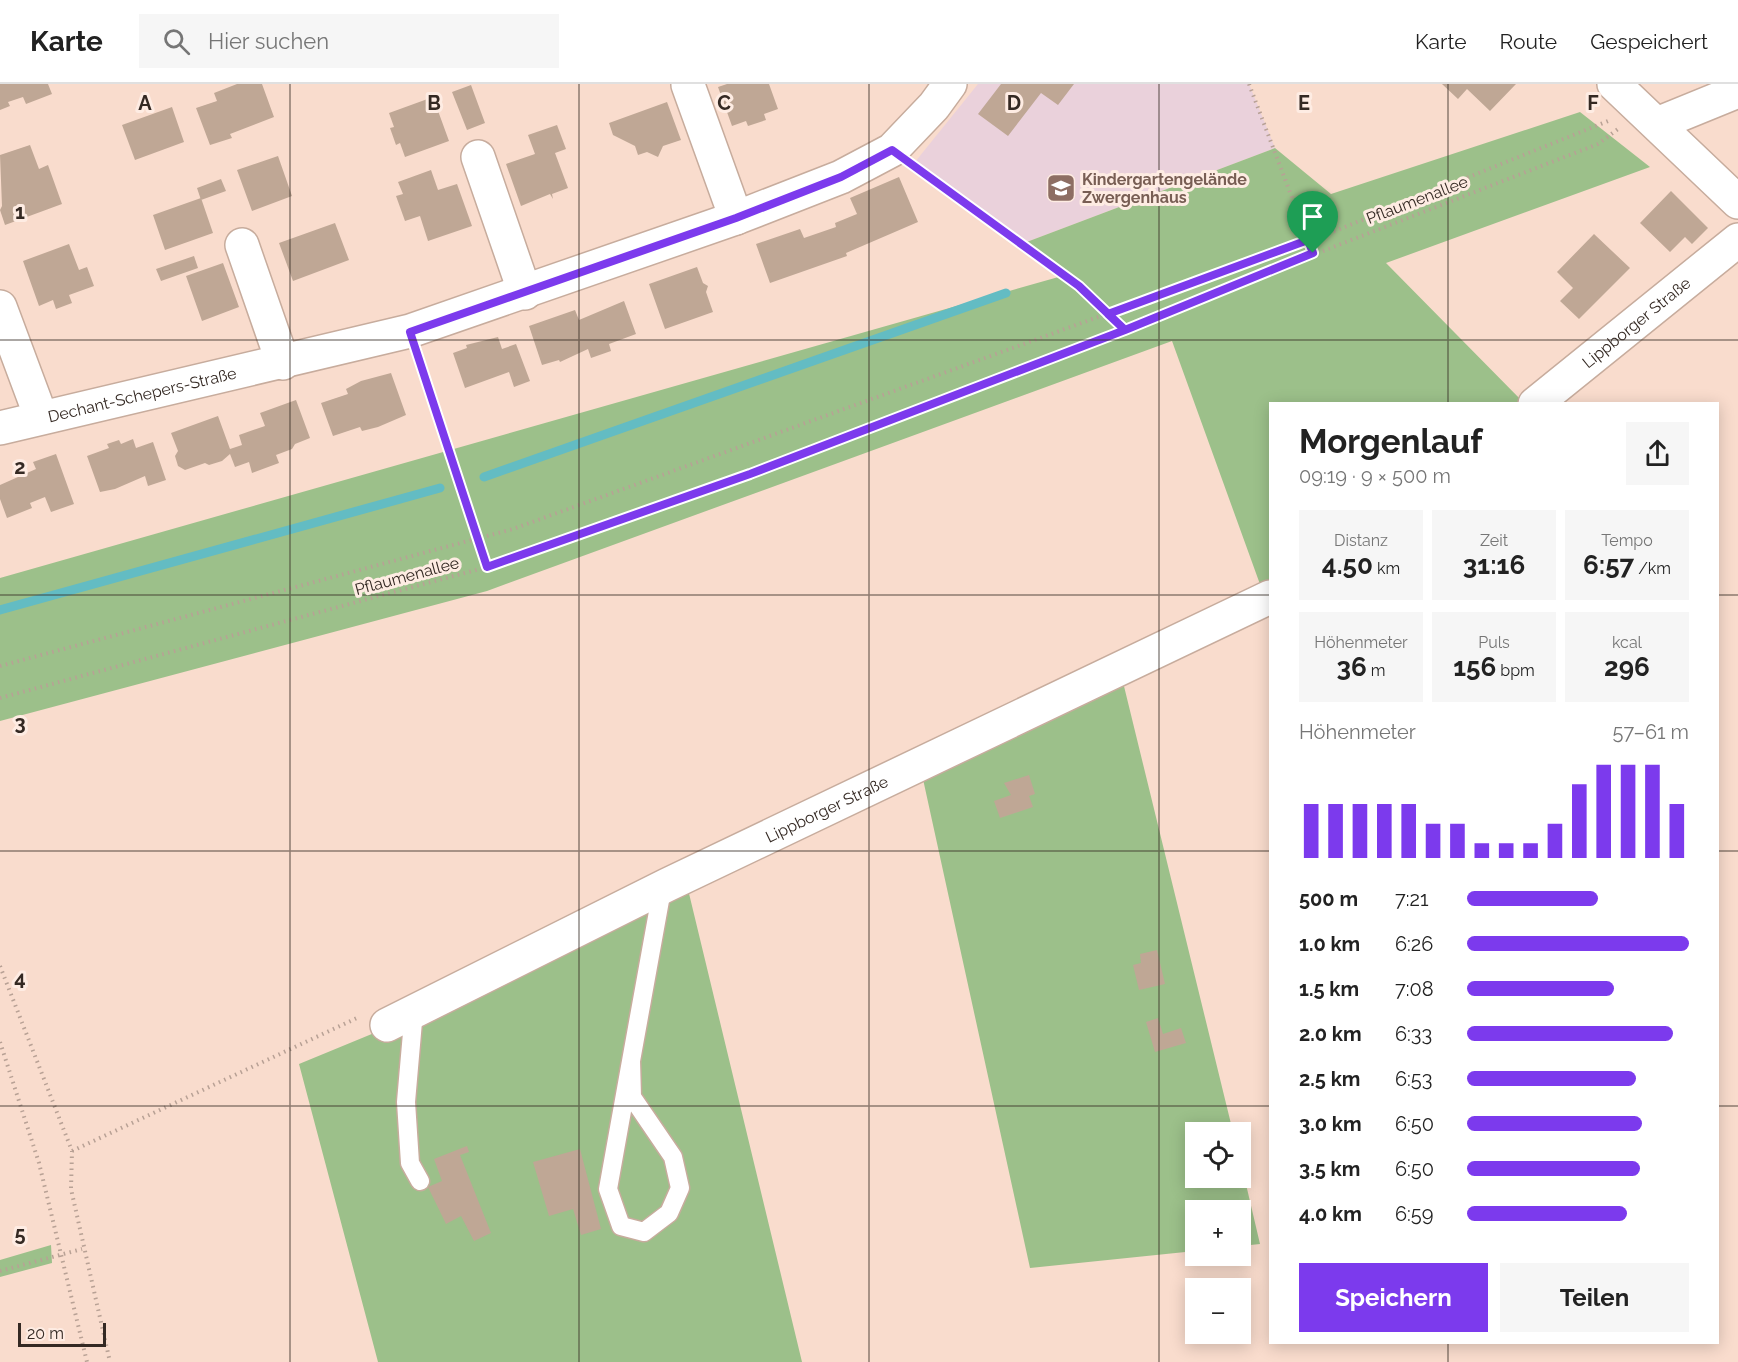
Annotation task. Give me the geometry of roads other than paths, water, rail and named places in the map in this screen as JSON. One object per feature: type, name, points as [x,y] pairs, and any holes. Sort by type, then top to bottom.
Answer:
[{"type":"street","name":"Dechant-Schepers-Straße","points":[[0,428],[410,332],[736,218],[841,177],[892,150],[934,106],[950,84]]},
{"type":"street","points":[[1614,84],[1738,202]]},
{"type":"street","points":[[688,85],[736,218]]},
{"type":"street","points":[[1648,115],[1738,91]]},
{"type":"street","points":[[478,157],[525,293]]},
{"type":"street","name":"Lippborger Straße","points":[[1537,402],[1738,240]]},
{"type":"street","points":[[242,244],[283,363]]},
{"type":"street","points":[[0,307],[41,417]]},
{"type":"street","name":"Lippborger Straße","points":[[388,1017],[1269,597]]},
{"type":"lane","points":[[632,1061],[632,1097],[673,1157],[680,1188],[669,1213],[644,1232],[621,1226],[608,1189],[661,895],[667,885]]},
{"type":"lane","points":[[388,1017],[406,1102],[410,1163],[420,1181]]},
{"type":"waterway","points":[[484,477],[1006,293]]},
{"type":"waterway","points":[[0,610],[440,488]]},
{"type":"place","name":"Kindergartengelände Zwergenhaus","points":[[1061,188]]}]
